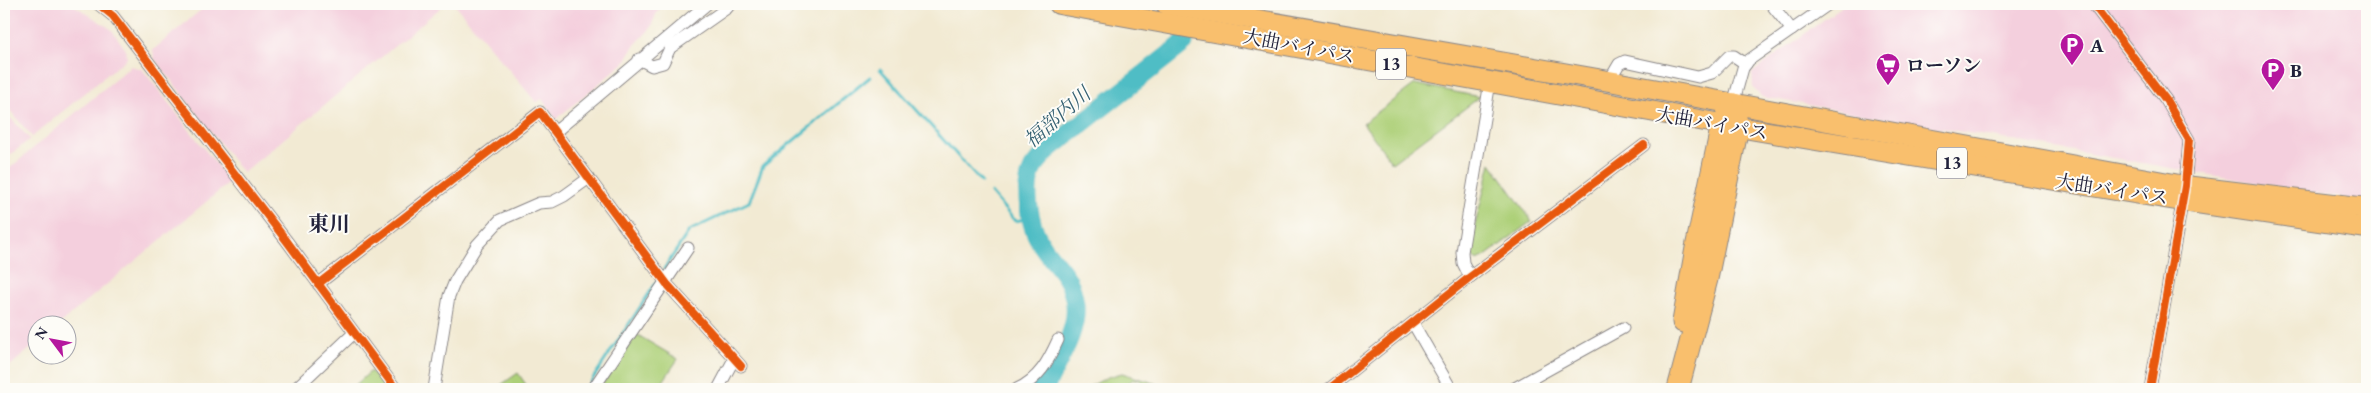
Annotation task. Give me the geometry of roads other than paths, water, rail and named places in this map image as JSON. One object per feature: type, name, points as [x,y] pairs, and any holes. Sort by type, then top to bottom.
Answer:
[{"type":"highway","name":"大曲バイパス","points":[[1060,4],[1730,126],[2184,194],[2367,208]]},
{"type":"highway","name":"大曲バイパス","points":[[1166,4],[1733,104],[2184,194],[2367,228]]},
{"type":"highway","points":[[1676,389],[1682,325],[1696,248],[1730,126],[1733,104]]},
{"type":"street","points":[[98,4],[113,16],[396,389]]},
{"type":"street","points":[[555,132],[639,59],[707,4]]},
{"type":"street","points":[[639,59],[652,66],[663,63],[670,48],[730,4]]},
{"type":"street","points":[[1771,4],[1792,30]]},
{"type":"street","points":[[1733,104],[1739,78],[1746,64],[1762,50],[1829,4]]},
{"type":"street","points":[[2093,4],[2166,100],[2189,140],[2184,194],[2150,389]]},
{"type":"street","points":[[1609,81],[1619,64],[1625,61],[1698,77],[1712,73],[1729,56],[1734,56],[1746,64]]},
{"type":"street","points":[[1470,277],[1463,263],[1462,252],[1490,82]]},
{"type":"street","points":[[318,284],[540,112],[665,281],[737,362],[718,389]]},
{"type":"street","points":[[1328,389],[1470,277],[1644,145]]},
{"type":"street","points":[[434,389],[449,296],[454,281],[477,245],[500,220],[539,203],[552,202],[589,178]]},
{"type":"street","points":[[593,389],[688,248]]},
{"type":"street","points":[[1413,323],[1451,389]]},
{"type":"street","points":[[1514,389],[1623,328]]},
{"type":"street","points":[[296,389],[354,334]]},
{"type":"street","points":[[1017,389],[1039,375],[1058,340]]},
{"type":"waterway","name":"福部内川","points":[[1041,389],[1048,382],[1067,344],[1074,324],[1075,304],[1070,284],[1040,242],[1030,216],[1028,185],[1033,168],[1048,150],[1184,43]]},
{"type":"waterway","points":[[880,69],[981,182]]},
{"type":"waterway","points":[[664,269],[689,231],[749,202],[763,166],[870,77]]},
{"type":"waterway","points":[[991,193],[1015,221],[1030,218]]},
{"type":"waterway","points":[[586,389],[656,283]]},
{"type":"place","name":"A","points":[[2072,66]]},
{"type":"place","name":"ローソン","points":[[1888,86]]},
{"type":"place","name":"B","points":[[2273,91]]},
{"type":"district","name":"東川","points":[[329,224]]}]
